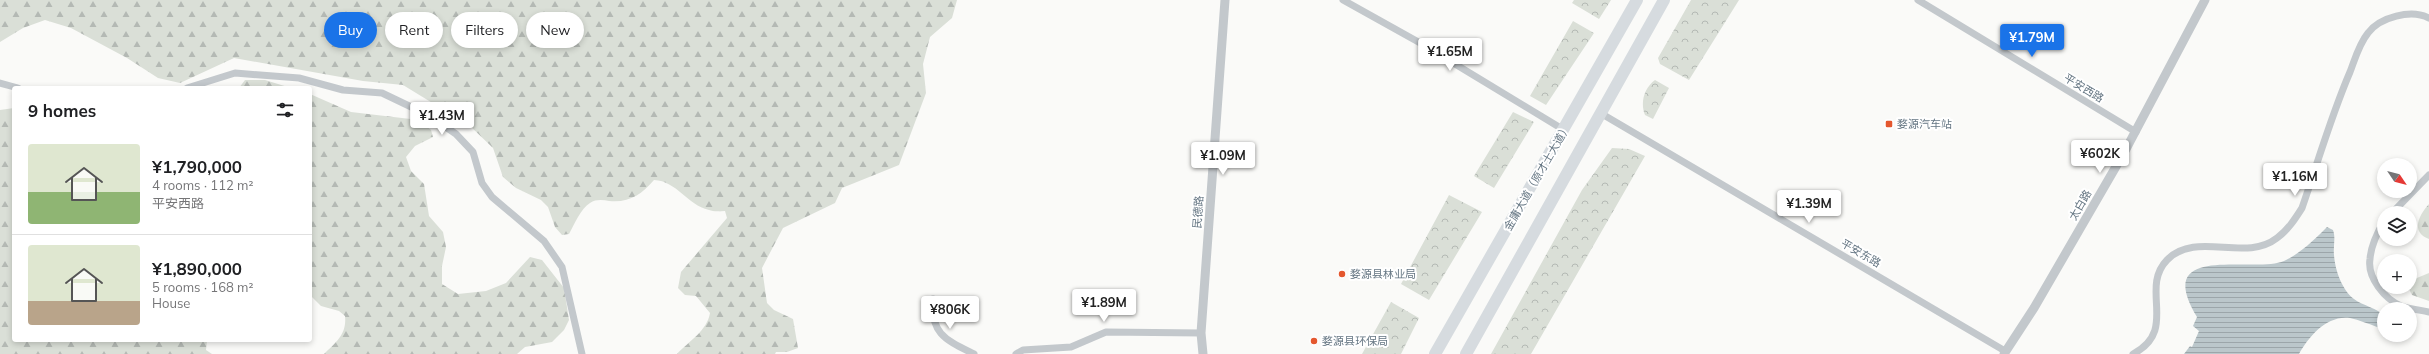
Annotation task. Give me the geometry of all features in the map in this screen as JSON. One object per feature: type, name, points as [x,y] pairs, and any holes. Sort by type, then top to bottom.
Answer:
[{"type":"main road","name":"金庸大道（原才士大道）","points":[[1435,354],[1637,0]]},
{"type":"main road","points":[[1466,354],[1602,114],[1664,0]]},
{"type":"street","name":"民德路","points":[[1203,354],[1201,333],[1225,0]]},
{"type":"street","points":[[1343,0],[1422,44],[1564,130]]},
{"type":"street","name":"平安西路","points":[[1918,0],[2136,132]]},
{"type":"street","name":"太白路","points":[[2005,352],[2034,308],[2136,132],[2205,0]]},
{"type":"street","points":[[2133,354],[2148,343],[2158,326],[2156,283],[2167,260],[2188,248],[2251,247],[2264,245],[2276,239],[2293,222],[2302,208],[2338,100],[2368,32],[2383,22],[2402,15],[2413,13],[2429,18]]},
{"type":"street","points":[[193,86],[235,73],[299,78],[343,90],[382,93],[428,115],[456,134],[472,152],[482,183],[492,197],[544,241],[562,267],[582,354]]},
{"type":"street","points":[[0,83],[12,86]]},
{"type":"street","name":"平安东路","points":[[1602,114],[2005,352]]},
{"type":"street","points":[[2399,206],[2429,175]]},
{"type":"street","points":[[2377,236],[2373,244],[2369,261],[2374,278],[2382,293],[2402,306],[2429,312]]},
{"type":"street","points":[[933,299],[932,318],[942,336],[974,354]]},
{"type":"street","points":[[1016,354],[1023,350],[1071,347],[1106,332],[1201,333]]},
{"type":"green space","points":[[0,0],[957,0],[952,18],[930,37],[923,64],[926,93],[899,165],[842,188],[835,203],[783,228],[762,268],[767,303],[774,310],[793,319],[798,348],[787,352],[776,352],[775,354],[677,354],[697,335],[705,325],[710,313],[696,296],[685,295],[678,288],[681,272],[727,218],[725,211],[713,211],[701,207],[669,184],[662,181],[654,180],[639,194],[623,201],[597,200],[590,203],[581,213],[569,234],[562,235],[555,227],[548,207],[541,200],[516,188],[503,177],[493,148],[470,126],[403,85],[363,81],[234,58],[180,83],[158,78],[127,58],[71,28],[45,20],[23,28],[0,42]]},
{"type":"green space","points":[[1574,0],[1611,0],[1599,19],[1572,3]]},
{"type":"green space","points":[[1691,0],[1739,0],[1689,80],[1660,64],[1658,58]]},
{"type":"green space","points":[[1573,21],[1594,33],[1546,105],[1530,96]]},
{"type":"green space","points":[[245,80],[265,80],[284,86],[240,86]]},
{"type":"green space","points":[[1655,80],[1669,88],[1653,119],[1645,115],[1643,101],[1648,87]]},
{"type":"green space","points":[[312,95],[351,112],[419,120],[431,130],[433,137],[415,146],[406,157],[411,171],[424,184],[429,216],[443,232],[446,247],[442,266],[442,284],[458,294],[486,291],[506,283],[530,257],[542,260],[564,288],[569,320],[564,330],[552,342],[525,347],[517,354],[324,354],[340,337],[344,328],[345,316],[339,311],[321,306],[312,297]]},
{"type":"green space","points":[[12,108],[12,342],[207,342],[206,350],[212,354],[0,354],[0,110]]},
{"type":"green space","points":[[1513,112],[1534,122],[1494,188],[1474,176]]},
{"type":"green space","points":[[1612,148],[1629,149],[1645,156],[1531,354],[1491,354],[1582,190]]},
{"type":"green space","points":[[1449,195],[1482,212],[1429,300],[1401,284]]},
{"type":"green space","points":[[2429,204],[2429,239],[2423,236],[2420,232],[2418,223],[2422,213]]},
{"type":"green space","points":[[2429,273],[2429,301],[2412,295],[2417,294],[2417,278]]},
{"type":"green space","points":[[1391,302],[1419,318],[1401,354],[1362,354]]},
{"type":"shaded area","points":[[2327,227],[2333,230],[2335,261],[2343,285],[2354,299],[2377,311],[2377,327],[2350,318],[2334,320],[2326,323],[2313,334],[2299,354],[2184,354],[2190,346],[2192,347],[2199,331],[2193,326],[2197,317],[2186,293],[2187,278],[2196,269],[2212,265],[2270,264],[2284,261],[2313,241]]},
{"type":"place","name":"婺源汽车站","points":[[1889,124]]},
{"type":"place","name":"婺源县林业局","points":[[1342,274]]},
{"type":"place","name":"婺源县环保局","points":[[1314,341]]}]
